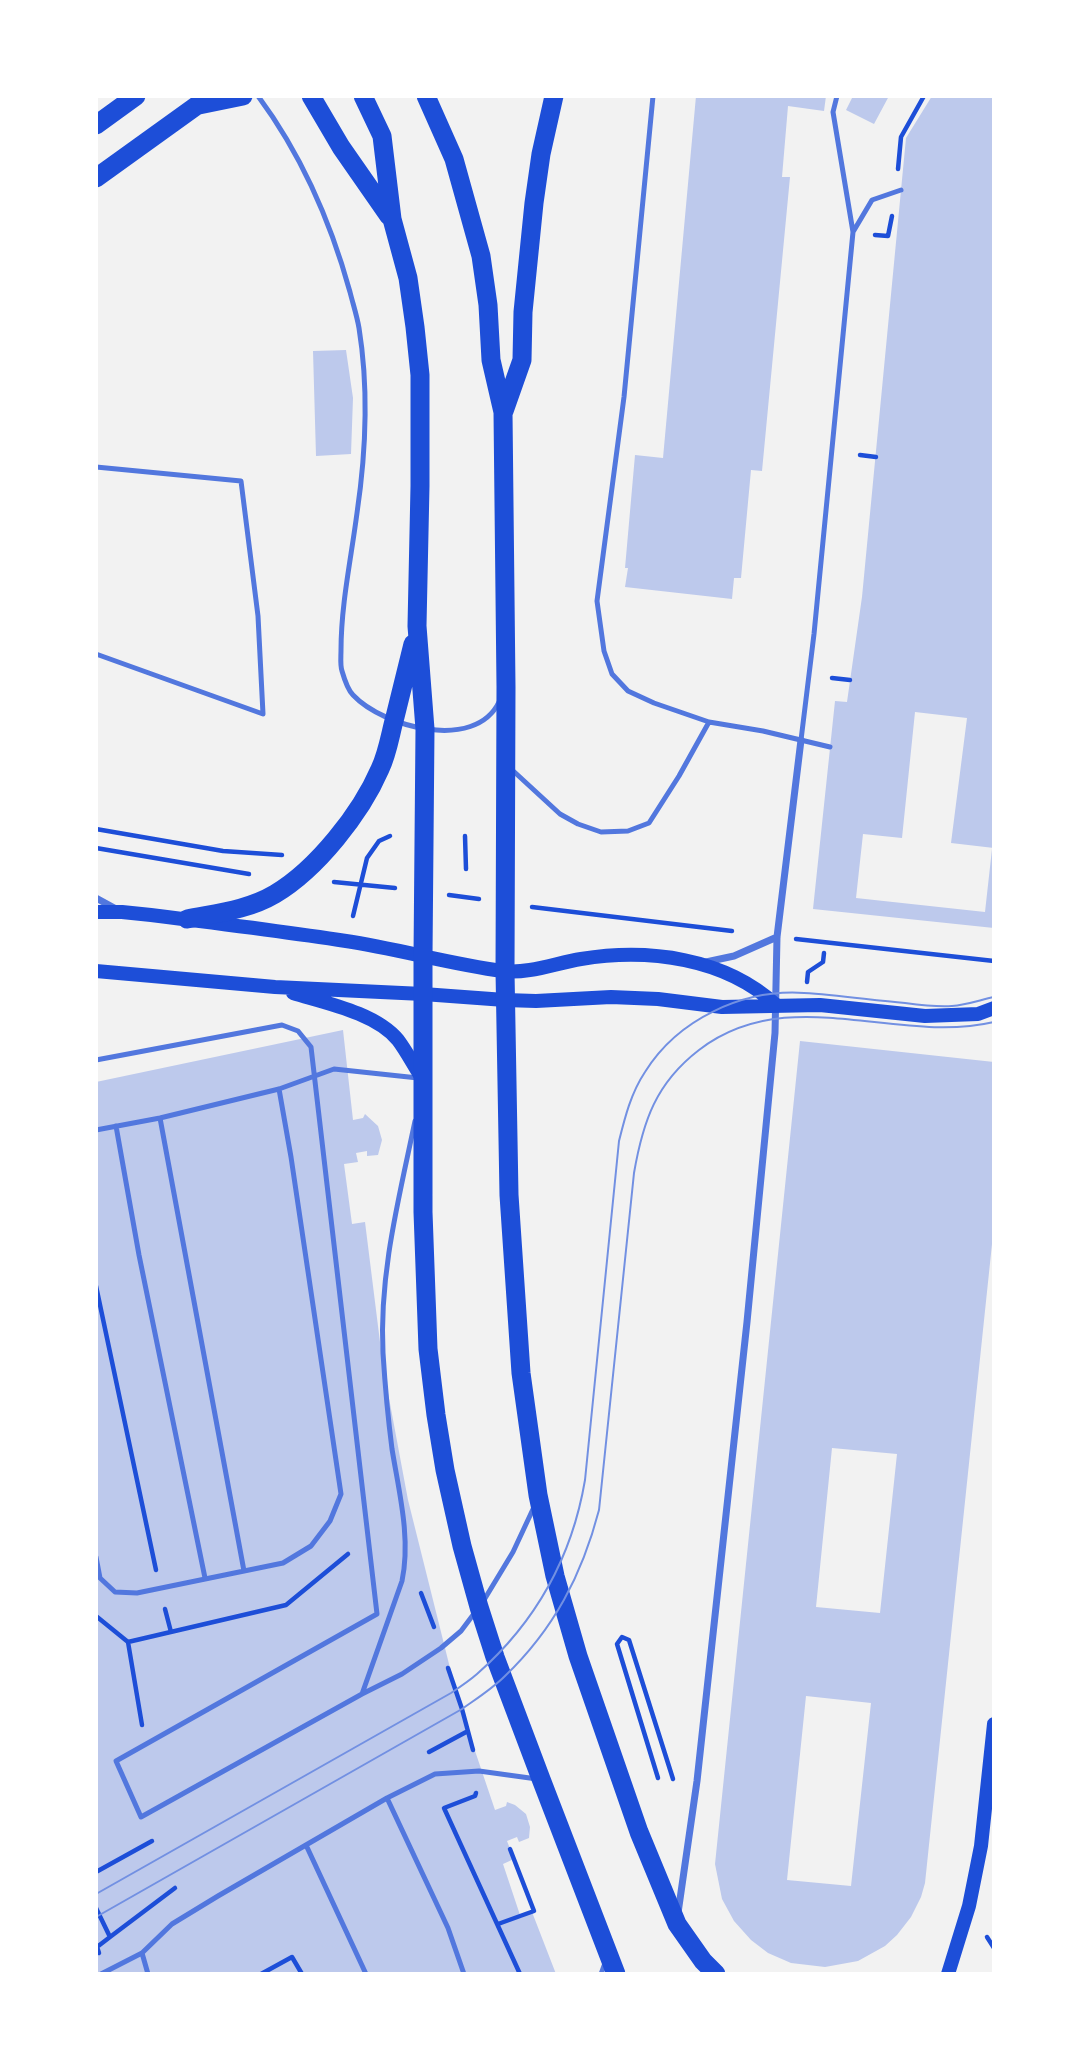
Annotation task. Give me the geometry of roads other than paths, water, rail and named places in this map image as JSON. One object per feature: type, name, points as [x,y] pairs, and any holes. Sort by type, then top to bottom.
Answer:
[{"type":"highway","points":[[96,125],[136,96]]},
{"type":"highway","points":[[96,178],[204,101],[243,96]]},
{"type":"highway","points":[[311,96],[341,147],[392,219]]},
{"type":"highway","points":[[363,96],[382,136],[392,219],[408,278],[420,375],[421,486],[417,626],[425,729],[424,1282],[436,1415],[462,1546],[495,1657],[616,1974]]},
{"type":"highway","points":[[426,96],[454,159],[481,256],[488,305],[491,359],[503,412],[505,1000],[509,1195],[521,1373],[538,1495],[555,1576],[582,1668],[639,1832],[677,1924],[703,1961],[716,1974]]},
{"type":"highway","points":[[503,412],[522,360],[523,312],[534,203],[541,153],[554,96]]},
{"type":"highway","points":[[187,919],[240,909],[273,895],[321,856],[345,828],[380,771],[387,752],[417,626]]},
{"type":"main road","points":[[96,912],[187,919],[348,941],[505,971],[536,969],[602,956],[660,956],[699,963],[730,974],[765,995],[776,1005]]},
{"type":"main road","points":[[96,971],[275,987],[505,1000],[547,1001],[611,997],[658,999],[722,1007],[820,1005],[934,1016],[978,1014],[994,1008]]},
{"type":"main road","points":[[275,987],[340,1007],[379,1023],[398,1039],[423,1079]]},
{"type":"main road","points":[[948,1974],[969,1906],[981,1846],[994,1724]]},
{"type":"street","points":[[677,1924],[697,1781],[735,1439],[772,1073],[777,937],[801,740]]},
{"type":"street","points":[[96,898],[122,912]]},
{"type":"street","points":[[699,963],[734,956],[777,937]]},
{"type":"lane","points":[[258,96],[309,181],[342,263],[359,327],[365,382],[366,432],[341,627],[341,669],[352,694],[371,710],[425,729],[458,730],[479,722],[495,709],[506,687]]},
{"type":"lane","points":[[653,96],[624,397],[597,601],[604,651],[612,674],[628,691],[654,703],[709,722],[830,747]]},
{"type":"lane","points":[[801,740],[814,634],[853,232],[833,112],[837,96]]},
{"type":"lane","points":[[853,232],[872,200],[901,190]]},
{"type":"lane","points":[[96,467],[241,481],[258,616],[263,714],[96,654]]},
{"type":"lane","points":[[506,765],[560,814],[578,824],[601,832],[628,831],[649,823],[709,722]]},
{"type":"lane","points":[[96,1060],[282,1025],[298,1031],[311,1047],[377,1614],[116,1761],[141,1817],[402,1674],[441,1648],[461,1631],[479,1607],[513,1552],[538,1495]]},
{"type":"lane","points":[[96,1130],[160,1118],[279,1089],[334,1069],[423,1079],[385,1272],[383,1308],[386,1388],[406,1542],[405,1565],[402,1581],[362,1694]]},
{"type":"lane","points":[[96,1557],[100,1578],[116,1592],[137,1593],[283,1563],[311,1546],[330,1521],[341,1494],[279,1089]]},
{"type":"lane","points":[[160,1118],[244,1571]]},
{"type":"lane","points":[[116,1126],[139,1255],[205,1578]]},
{"type":"lane","points":[[104,1973],[142,1953],[172,1924],[387,1798],[435,1774],[479,1771],[541,1780]]},
{"type":"lane","points":[[387,1798],[448,1928],[464,1974]]},
{"type":"lane","points":[[306,1845],[366,1974]]},
{"type":"lane","points":[[142,1953],[148,1974]]},
{"type":"lane","points":[[601,1974],[608,1954]]},
{"type":"tram line","points":[[96,1894],[451,1693],[474,1677],[498,1654],[534,1610],[561,1562],[579,1508],[585,1480],[619,1141],[629,1105],[640,1080],[659,1053],[675,1037],[714,1011],[758,996],[781,993],[940,1006],[962,1005],[994,997]]},
{"type":"tram line","points":[[96,1917],[462,1709],[505,1676],[552,1620],[575,1579],[599,1510],[634,1173],[642,1136],[662,1090],[684,1063],[699,1050],[733,1030],[769,1020],[806,1017],[957,1027],[994,1022]]}]
